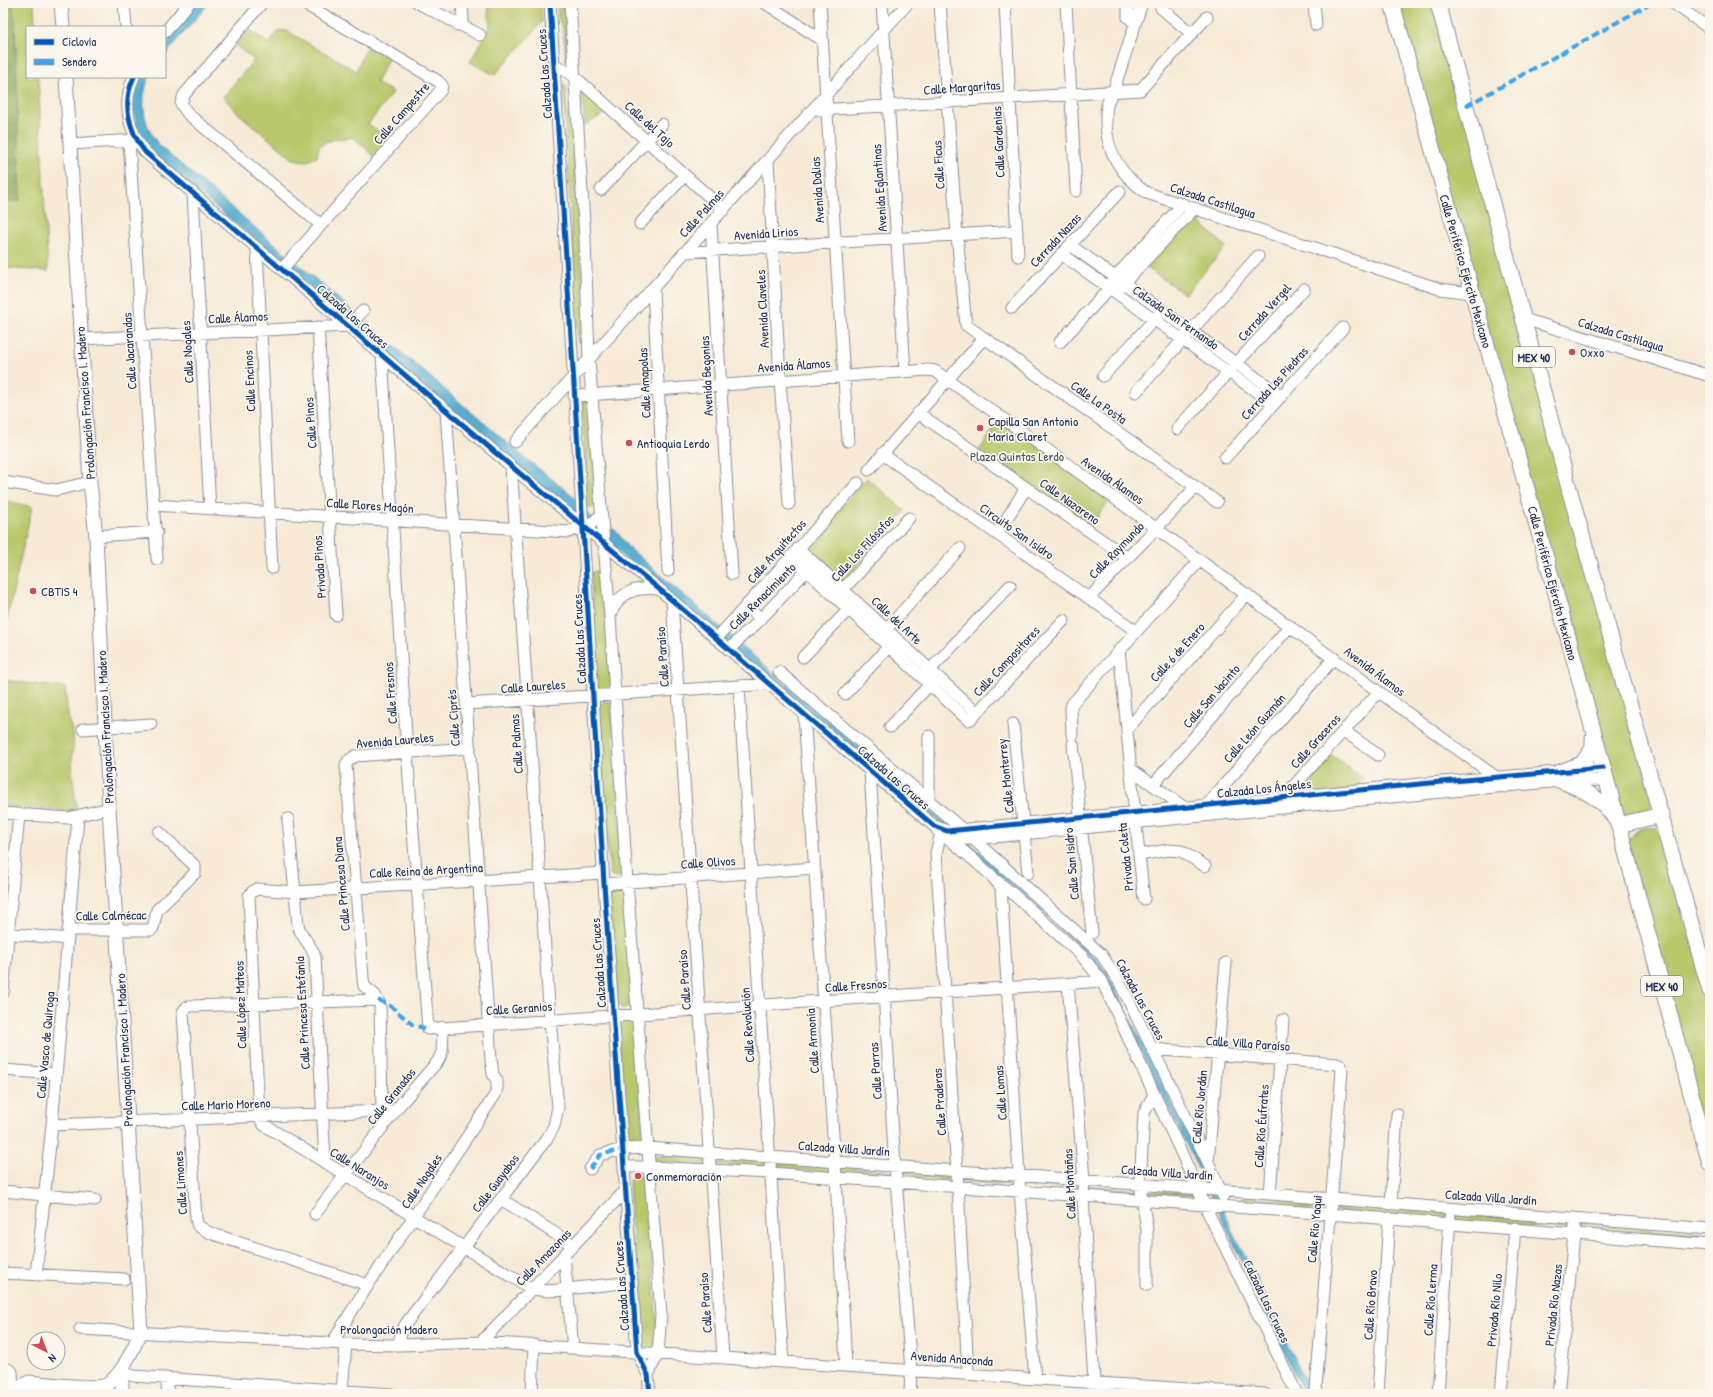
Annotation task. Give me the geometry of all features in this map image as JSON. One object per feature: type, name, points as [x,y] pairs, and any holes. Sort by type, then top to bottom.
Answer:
[{"type":"highway","name":"Calle Periférico Ejército Mexicano","points":[[1392,3],[1594,733],[1710,1164]]},
{"type":"highway","name":"MEX 40","points":[[1438,3],[1576,511],[1710,991]]},
{"type":"highway","points":[[1560,776],[1579,766],[1586,760],[1593,748],[1594,733]]},
{"type":"highway","points":[[1560,776],[1598,801],[1612,815],[1618,825],[1662,815]]},
{"type":"main road","points":[[61,3],[63,26]]},
{"type":"main road","name":"Prolongación Francisco I. Madero","points":[[66,78],[90,482],[96,536],[105,728],[141,1332]]},
{"type":"main road","points":[[16,1389],[29,1382],[94,1387],[107,1384],[120,1372],[141,1332]]},
{"type":"main road","points":[[120,1372],[122,1379],[122,1394]]},
{"type":"main road","points":[[16,1389],[45,1394]]},
{"type":"street","points":[[166,31],[189,3]]},
{"type":"street","points":[[262,3],[184,95],[181,104],[188,114],[321,225]]},
{"type":"street","name":"Calle Campestre","points":[[287,264],[441,90],[442,85],[438,81],[303,3]]},
{"type":"street","points":[[418,3],[480,35]]},
{"type":"street","points":[[458,24],[463,18],[462,3]]},
{"type":"street","name":"Calzada Las Cruces","points":[[550,3],[574,376],[603,878],[625,1191],[637,1352],[648,1375],[650,1394]]},
{"type":"street","points":[[570,3],[585,239],[589,360],[610,617],[627,882],[661,1315],[658,1353],[648,1375]]},
{"type":"street","points":[[765,3],[822,40]]},
{"type":"street","name":"Avenida Dalias","points":[[820,3],[848,441]]},
{"type":"street","name":"Avenida Eglantinas","points":[[882,3],[905,371]]},
{"type":"street","name":"Calle Palmas","points":[[515,442],[908,3]]},
{"type":"street","name":"Calle Ficus","points":[[940,3],[957,235],[966,325]]},
{"type":"street","name":"Calle Gardenias","points":[[1005,3],[1018,256]]},
{"type":"street","points":[[1066,3],[1072,93],[1076,191]]},
{"type":"street","points":[[1128,3],[1128,16],[1135,23]]},
{"type":"street","name":"Calzada Castilagua","points":[[1142,3],[1113,92],[1106,102],[1106,132],[1112,152],[1119,167],[1137,186],[1147,193],[1440,290],[1472,293]]},
{"type":"street","points":[[1314,3],[1316,25]]},
{"type":"street","points":[[1673,3],[1710,29]]},
{"type":"street","points":[[126,26],[127,4]]},
{"type":"street","points":[[1161,8],[1192,34]]},
{"type":"street","name":"Calle Margaritas","points":[[812,110],[1072,93],[1134,91],[1144,87],[1207,17]]},
{"type":"street","name":"Calle del Tajo","points":[[554,64],[574,76],[724,210]]},
{"type":"street","name":"Calzada Las Cruces","points":[[131,80],[128,109],[133,140],[145,152],[257,248],[287,264],[355,319],[382,355],[604,546],[659,590],[870,771],[948,832],[971,839],[1101,954],[1120,983],[1208,1162],[1227,1206]]},
{"type":"street","points":[[601,190],[662,124]]},
{"type":"street","points":[[70,144],[133,140]]},
{"type":"street","name":"Calle Jacarandas","points":[[133,140],[142,336],[157,532],[157,559]]},
{"type":"street","name":"Avenida Claveles","points":[[768,160],[780,380],[789,504]]},
{"type":"street","points":[[640,224],[685,175]]},
{"type":"street","name":"Cerrada Nazas","points":[[1012,308],[1120,191]]},
{"type":"street","name":"Calle Nogales","points":[[193,194],[210,509]]},
{"type":"street","points":[[1114,286],[1183,204]]},
{"type":"street","points":[[1060,342],[1114,286],[1195,208]]},
{"type":"street","name":"Avenida Begonias","points":[[711,224],[732,574]]},
{"type":"street","name":"Avenida Lirios","points":[[685,252],[1017,231]]},
{"type":"street","name":"Calzada San Fernando","points":[[1070,245],[1114,286],[1154,319],[1187,335]]},
{"type":"street","name":"Calle Encinos","points":[[257,248],[272,568]]},
{"type":"street","name":"Calzada San Fernando","points":[[1061,254],[1114,286],[1162,311],[1187,335],[1278,400]]},
{"type":"street","points":[[1136,392],[1258,256]]},
{"type":"street","name":"Cerrada Vergel","points":[[1178,430],[1304,288]]},
{"type":"street","name":"Calle Amapolas","points":[[652,289],[668,571]]},
{"type":"street","points":[[1103,376],[1162,311]]},
{"type":"street","name":"Calle Álamos","points":[[81,339],[318,327],[355,319]]},
{"type":"street","name":"Calzada Castilagua","points":[[1524,319],[1710,376]]},
{"type":"street","name":"Calle La Posta","points":[[966,325],[1217,502]]},
{"type":"street","name":"Calle Pinos","points":[[318,327],[330,517]]},
{"type":"street","name":"Cerrada Las Piedras","points":[[1225,458],[1343,328]]},
{"type":"street","points":[[868,470],[984,338]]},
{"type":"street","name":"Calle Fresnos","points":[[382,355],[407,752],[428,1029]]},
{"type":"street","name":"Avenida Álamos","points":[[574,396],[844,375],[905,371],[935,371],[1247,594],[1378,692],[1496,777],[1505,787]]},
{"type":"street","name":"Calle Ciprés","points":[[446,411],[488,1024]]},
{"type":"street","name":"Calle Nazareno","points":[[918,413],[1128,558]]},
{"type":"street","name":"Circuito San Isidro","points":[[883,453],[888,458],[1136,631]]},
{"type":"street","name":"Calle Palmas","points":[[511,466],[550,1019]]},
{"type":"street","points":[[3,482],[56,490],[90,482]]},
{"type":"street","name":"Calle Arquitectos","points":[[716,639],[858,483]]},
{"type":"street","name":"Calle Raymundo","points":[[1089,598],[1196,487]]},
{"type":"street","points":[[997,534],[1026,488]]},
{"type":"street","points":[[559,507],[575,505],[581,499]]},
{"type":"street","name":"Calle Flores Magón","points":[[154,505],[568,532],[583,528]]},
{"type":"street","points":[[583,528],[601,515]]},
{"type":"street","name":"Privada Pinos","points":[[330,517],[336,615]]},
{"type":"street","name":"Calle Los Filósofos","points":[[839,593],[909,518]]},
{"type":"street","points":[[96,536],[157,532]]},
{"type":"street","points":[[882,633],[960,548]]},
{"type":"street","name":"Calle del Arte","points":[[795,552],[930,678],[966,719],[973,717]]},
{"type":"street","points":[[1135,812],[1128,728],[1119,650],[1200,560]]},
{"type":"street","name":"Calle Renacimiento","points":[[729,650],[740,637],[761,619],[811,567]]},
{"type":"street","points":[[890,727],[930,678],[1010,586]]},
{"type":"street","points":[[610,617],[614,604],[623,596],[634,590],[644,588],[659,590]]},
{"type":"street","name":"Calle 6 de Enero","points":[[1128,728],[1247,594]]},
{"type":"street","name":"Calle Paraíso","points":[[672,601],[723,1357]]},
{"type":"street","points":[[746,605],[761,619]]},
{"type":"street","points":[[803,657],[852,605]]},
{"type":"street","name":"Calle Compositores","points":[[973,717],[1064,620]]},
{"type":"street","name":"Calle San Jacinto","points":[[1153,785],[1290,626]]},
{"type":"street","points":[[728,627],[740,637]]},
{"type":"street","points":[[844,694],[893,643]]},
{"type":"street","name":"Calle San Isidro","points":[[1092,933],[1071,708],[1072,704],[1119,650]]},
{"type":"street","name":"Calle León Guzmán","points":[[1196,817],[1334,658]]},
{"type":"street","name":"Calzada Las Cruces","points":[[779,672],[929,801],[948,832]]},
{"type":"street","name":"Calle Laureles","points":[[466,704],[769,684]]},
{"type":"street","name":"Calle Revolución","points":[[739,687],[783,1361]]},
{"type":"street","name":"Calle Graceros","points":[[1274,810],[1283,797],[1378,692]]},
{"type":"street","name":"Calle Armonía","points":[[804,714],[836,1178],[846,1365]]},
{"type":"street","points":[[83,729],[152,724]]},
{"type":"street","name":"Calle Monterrey","points":[[1013,724],[1028,873]]},
{"type":"street","points":[[1344,731],[1378,755]]},
{"type":"street","points":[[929,736],[929,801]]},
{"type":"street","name":"Avenida Laureles","points":[[348,760],[354,756],[470,748]]},
{"type":"street","name":"Calle Princesa Diana","points":[[348,760],[346,770],[364,986],[367,990],[375,994],[378,1000]]},
{"type":"street","points":[[1132,770],[1196,817]]},
{"type":"street","name":"Calle Parras","points":[[870,771],[896,1182],[911,1370],[910,1394]]},
{"type":"street","name":"Calzada Los Ángeles","points":[[948,832],[1024,828],[1082,828],[1274,810],[1351,796],[1430,788],[1496,777],[1604,774]]},
{"type":"street","name":"Calzada Los Ángeles","points":[[1430,788],[1505,787],[1560,776]]},
{"type":"street","name":"Calzada Los Ángeles","points":[[971,839],[1081,817],[1283,797],[1351,796]]},
{"type":"street","points":[[3,813],[68,818],[78,817],[110,808]]},
{"type":"street","name":"Privada Coleta","points":[[1135,812],[1144,899]]},
{"type":"street","points":[[3,993],[6,933],[19,814]]},
{"type":"street","name":"Calle Vasco de Quiroga","points":[[36,1275],[52,1125],[78,817]]},
{"type":"street","name":"Calle Princesa Estefanía","points":[[288,819],[299,930],[310,944],[315,957],[325,1163]]},
{"type":"street","name":"Calle Calmécac","points":[[6,933],[68,935],[151,930],[153,928],[157,910],[195,873],[196,870],[195,866],[159,832]]},
{"type":"street","points":[[948,832],[997,881]]},
{"type":"street","name":"Calle Praderas","points":[[948,832],[936,853],[958,1187],[968,1373]]},
{"type":"street","points":[[1139,855],[1168,850],[1181,851],[1205,866]]},
{"type":"street","name":"Calle Olivos","points":[[603,878],[627,882],[814,868]]},
{"type":"street","name":"Calle Reina de Argentina","points":[[252,892],[257,889],[295,892],[540,877],[603,878]]},
{"type":"street","name":"Calzada Las Cruces","points":[[997,881],[1081,955],[1102,981],[1204,1204],[1297,1394]]},
{"type":"street","name":"Calle Lomas","points":[[997,881],[1001,887],[1002,895],[1020,1191],[1035,1378]]},
{"type":"street","name":"Calle López Mateos","points":[[252,892],[249,896],[259,1117]]},
{"type":"street","name":"Calle Río Jordán","points":[[1208,1162],[1226,963]]},
{"type":"street","name":"Calle Fresnos","points":[[613,1015],[1068,984],[1096,980],[1102,981]]},
{"type":"street","name":"Calle Montañas","points":[[1068,984],[1084,1180],[1083,1196],[1097,1382],[1101,1394]]},
{"type":"street","points":[[254,1004],[378,1000],[380,1005],[382,1112]]},
{"type":"street","name":"Calle Limones","points":[[254,1004],[191,1006],[186,1008],[183,1012],[189,1120],[196,1219],[198,1226],[210,1233],[368,1285]]},
{"type":"street","name":"Calle Geranios","points":[[428,1029],[613,1015]]},
{"type":"street","name":"Calle Guayabos","points":[[399,1345],[401,1332],[406,1322],[548,1137],[557,1118],[558,1107],[550,1019]]},
{"type":"street","name":"Calle Río Éufrates","points":[[1270,1194],[1283,1020]]},
{"type":"street","name":"Calle Nogales","points":[[332,1344],[368,1285],[496,1095],[497,1081],[492,1068],[488,1024]]},
{"type":"street","name":"Calle Granados","points":[[315,1214],[399,1106],[438,1061],[442,1052],[443,1028]]},
{"type":"street","name":"Calle Villa Paraíso","points":[[1152,1049],[1337,1064],[1341,1066]]},
{"type":"street","name":"Calle Río Yaqui","points":[[1318,1394],[1316,1388],[1329,1214],[1342,1071],[1341,1066]]},
{"type":"street","points":[[3,1070],[56,1074]]},
{"type":"street","points":[[1147,1285],[1147,1230],[1140,1184],[1144,1112],[1154,1094]]},
{"type":"street","name":"Calle Mario Moreno","points":[[52,1125],[382,1112],[394,1111],[399,1106]]},
{"type":"street","points":[[1391,1203],[1397,1114]]},
{"type":"street","name":"Calle Naranjos","points":[[259,1117],[264,1125],[345,1176],[532,1289]]},
{"type":"street","name":"Calzada Villa Jardín","points":[[590,1169],[600,1155],[623,1149],[648,1148],[1391,1203],[1710,1229]]},
{"type":"street","points":[[624,1167],[771,1173],[1204,1204],[1710,1245]]},
{"type":"street","points":[[3,1191],[95,1200]]},
{"type":"street","name":"Calle Amazonas","points":[[481,1342],[625,1191]]},
{"type":"street","points":[[501,1199],[573,1246]]},
{"type":"street","name":"Calle Río Lerma","points":[[1438,1394],[1451,1208]]},
{"type":"street","name":"Calle Río Bravo","points":[[1378,1394],[1389,1218]]},
{"type":"street","name":"Privada Río Nazas","points":[[1558,1394],[1575,1218]]},
{"type":"street","name":"Privada Río Nilo","points":[[1500,1394],[1515,1228]]},
{"type":"street","points":[[564,1255],[573,1348]]},
{"type":"street","points":[[3,1273],[124,1279]]},
{"type":"street","points":[[532,1289],[548,1291],[632,1282]]},
{"type":"street","name":"Prolongación Madero","points":[[80,1329],[332,1344],[399,1345],[481,1342],[637,1352]]},
{"type":"street","points":[[342,1391],[346,1344]]},
{"type":"street","points":[[532,1394],[534,1345]]},
{"type":"street","name":"Avenida Anaconda","points":[[637,1352],[1265,1394]]},
{"type":"street","points":[[3,1369],[8,1369],[12,1372],[16,1389]]},
{"type":"street","points":[[120,1372],[134,1376],[391,1394]]},
{"type":"street","points":[[166,1378],[168,1394]]},
{"type":"green space","points":[[3,3],[34,3],[35,26],[26,26],[26,78],[38,78],[48,271],[3,268]]},
{"type":"green space","points":[[3,3],[12,3],[15,21],[20,201],[3,201]]},
{"type":"green space","points":[[488,3],[541,3],[542,22],[495,75],[470,62],[490,26]]},
{"type":"green space","points":[[557,3],[565,3],[569,60],[566,60],[563,28],[558,18]]},
{"type":"green space","points":[[1395,3],[1437,3],[1656,799],[1648,810],[1638,817],[1620,813]]},
{"type":"green space","points":[[249,29],[269,44],[279,30],[287,31],[356,71],[367,47],[388,58],[376,83],[393,92],[368,124],[392,141],[377,159],[353,137],[342,139],[337,138],[327,141],[319,147],[317,157],[307,161],[293,159],[238,113],[223,97],[254,60],[235,45]]},
{"type":"green space","points":[[563,85],[566,86],[567,113],[572,125],[585,342],[578,342]]},
{"type":"green space","points":[[582,90],[609,111],[585,125]]},
{"type":"green space","points":[[1194,217],[1226,247],[1185,294],[1144,266],[1181,226]]},
{"type":"green space","points":[[582,401],[590,401],[595,506],[588,508]]},
{"type":"green space","name":"Plaza Quintas Lerdo","points":[[1000,420],[1111,498],[1088,530],[978,452]]},
{"type":"green space","points":[[867,478],[905,511],[842,583],[804,549]]},
{"type":"green space","points":[[3,500],[32,507],[6,623],[3,622]]},
{"type":"green space","points":[[596,571],[602,574],[612,684],[608,688],[604,689],[595,685],[591,573]]},
{"type":"green space","points":[[3,680],[65,688],[69,722],[73,732],[74,742],[72,767],[77,812],[3,806]]},
{"type":"green space","points":[[605,701],[611,702],[623,875],[618,877],[610,874],[597,709],[599,705]]},
{"type":"green space","points":[[1327,752],[1363,778],[1353,792],[1286,799]]},
{"type":"green space","points":[[1643,828],[1658,828],[1710,996],[1710,1172],[1627,842],[1637,830]]},
{"type":"green space","points":[[616,887],[621,887],[625,890],[632,1002],[624,1009],[621,1008],[618,1003],[609,899],[609,895]]},
{"type":"green space","points":[[627,1017],[631,1018],[635,1022],[643,1137],[636,1144],[631,1143],[626,1136],[617,1028],[621,1021]]},
{"type":"green space","points":[[655,1155],[844,1167],[1194,1194],[1192,1196],[655,1161],[653,1158]]},
{"type":"green space","points":[[634,1176],[645,1179],[658,1333],[654,1347],[651,1350],[643,1349],[640,1343],[629,1183],[630,1179]]},
{"type":"green space","points":[[1244,1196],[1701,1233],[1703,1237],[1701,1239],[1244,1204],[1242,1201]]},
{"type":"water","points":[[194,3],[209,3],[166,54],[166,36]]},
{"type":"water","points":[[136,78],[149,78],[144,95],[145,114],[151,133],[162,148],[525,458],[572,495],[590,516],[616,531],[627,546],[1058,920],[1096,957],[1112,982],[1211,1181],[1216,1195],[1312,1394],[1304,1394],[1211,1195],[1107,983],[1090,958],[1058,926],[988,867],[955,836],[629,563],[588,520],[559,501],[517,466],[290,269],[165,165],[155,155],[141,135],[134,115],[134,91]]},
{"type":"marked path","points":[[1466,106],[1652,3]]},
{"type":"marked path","points":[[378,1000],[392,1007],[413,1025],[428,1029]]},
{"type":"marked path","points":[[590,1169],[600,1155],[623,1149]]},
{"type":"cycle path","points":[[550,3],[604,884],[637,1352],[648,1375],[650,1394]]},
{"type":"cycle path","points":[[134,78],[128,96],[129,116],[134,135],[145,152],[511,466],[659,589],[934,826],[947,831],[1430,783],[1603,768]]},
{"type":"place","name":"Oxxo","points":[[1572,352]]},
{"type":"place","name":"Capilla San Antonio María Claret","points":[[980,428]]},
{"type":"place","name":"Antioquia Lerdo","points":[[629,443]]},
{"type":"place","name":"CBTIS 4","points":[[33,591]]},
{"type":"place","name":"Conmemoración","points":[[638,1176]]}]
